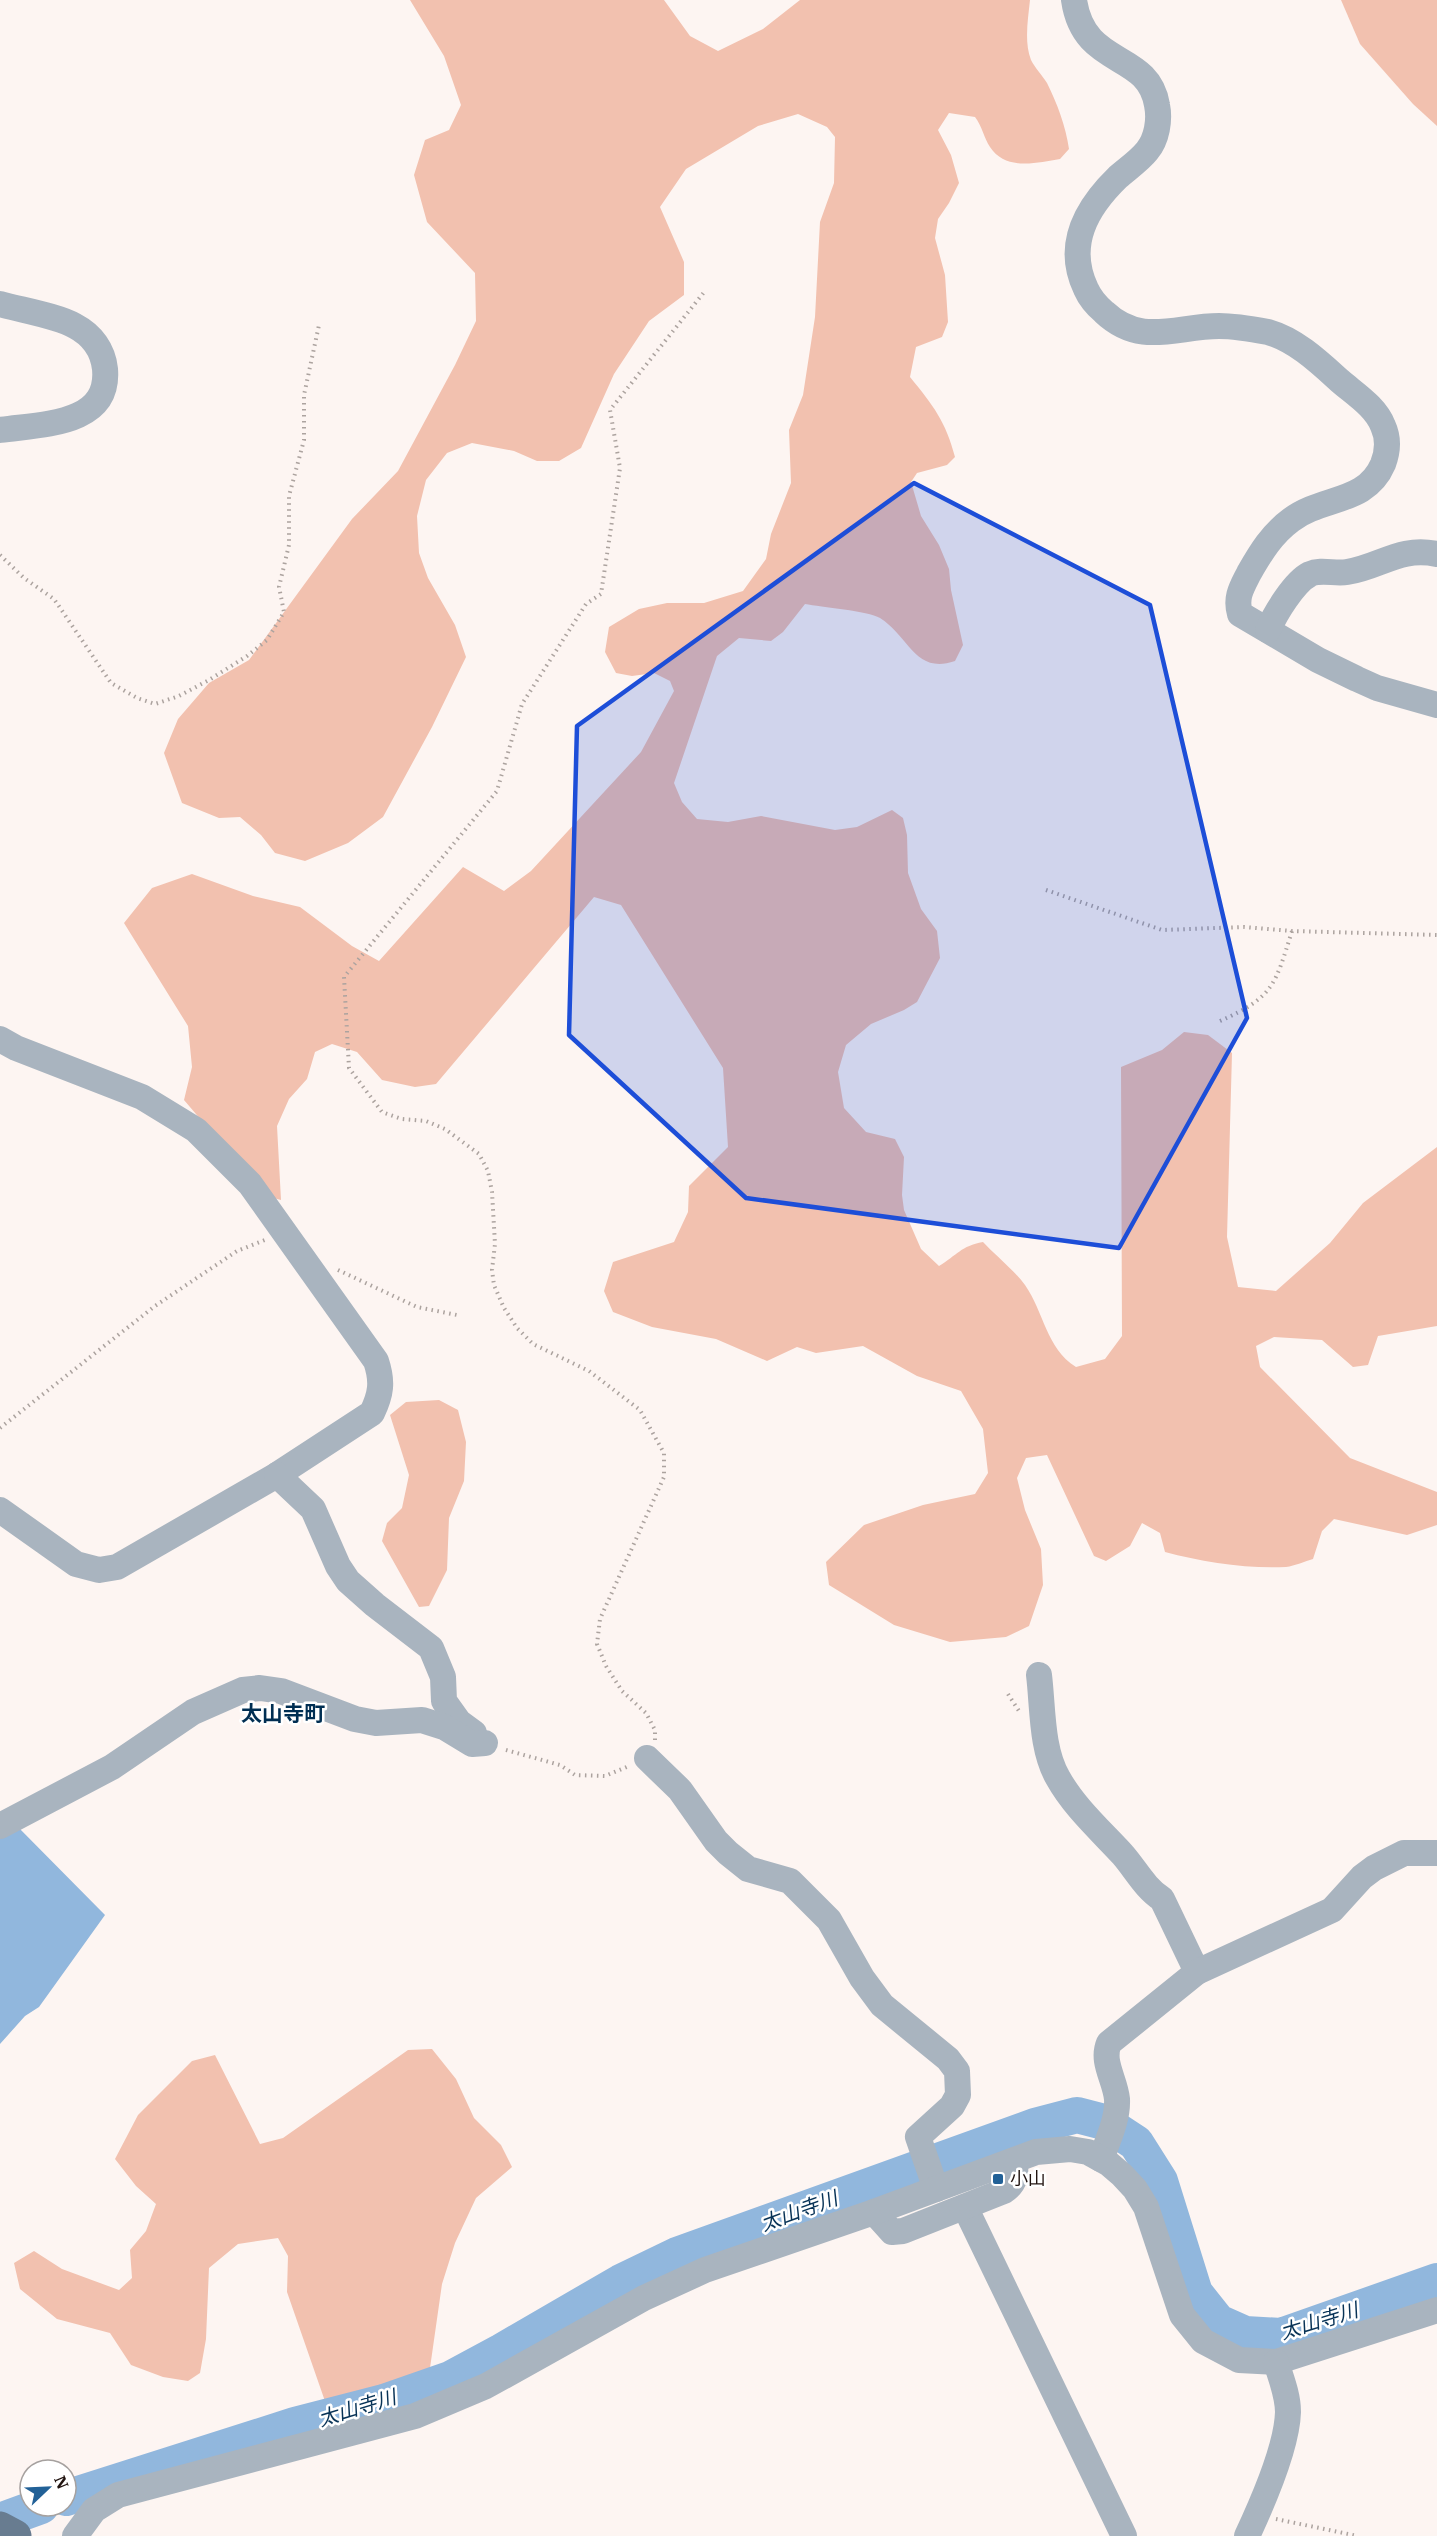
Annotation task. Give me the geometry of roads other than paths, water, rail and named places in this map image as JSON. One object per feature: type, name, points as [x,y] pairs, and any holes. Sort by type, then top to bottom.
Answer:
[{"type":"street","points":[[1074,0],[1080,23],[1090,40],[1103,52],[1137,69],[1147,80],[1154,90],[1159,117],[1148,150],[1099,198],[1080,229],[1077,260],[1086,291],[1096,305],[1127,328],[1148,333],[1220,326],[1271,333],[1294,344],[1316,359],[1376,413],[1385,432],[1387,453],[1380,470],[1370,484],[1354,494],[1308,509],[1291,519],[1263,547],[1238,594],[1237,604],[1240,614],[1318,660],[1377,688],[1437,705]]},
{"type":"street","points":[[0,304],[72,324],[86,332],[97,345],[104,362],[106,381],[101,398],[87,412],[62,421],[0,430]]},
{"type":"street","points":[[1268,630],[1275,614],[1308,575],[1317,572],[1348,572],[1408,552],[1423,551],[1437,554]]},
{"type":"street","points":[[0,1039],[16,1048],[142,1097],[196,1130],[250,1184],[376,1361],[382,1378],[380,1396],[372,1413],[277,1475],[117,1567],[99,1570],[76,1564],[0,1510]]},
{"type":"street","points":[[0,1826],[112,1767],[194,1712],[243,1690],[260,1688],[281,1691],[355,1719],[376,1723],[422,1720],[444,1727],[472,1744],[485,1743],[459,1722],[444,1701],[443,1677],[431,1648],[348,1581],[338,1566],[313,1509],[277,1475]]},
{"type":"street","points":[[1039,1675],[1048,1749],[1058,1777],[1084,1812],[1130,1862],[1151,1892],[1162,1899],[1197,1972]]},
{"type":"street","points":[[647,1758],[680,1790],[716,1841],[728,1853],[748,1869],[790,1881],[806,1896],[829,1920],[862,1978],[882,2005],[948,2060],[957,2072],[958,2096],[952,2106],[918,2137],[931,2176]]},
{"type":"street","points":[[1101,2159],[1115,2118],[1117,2099],[1105,2052],[1109,2043],[1197,1972],[1332,1910],[1362,1877],[1389,1859],[1404,1853],[1437,1853]]},
{"type":"street","points":[[75,2536],[94,2510],[118,2495],[415,2416],[486,2386],[644,2298],[705,2270],[874,2212],[931,2176],[1015,2160],[1036,2152],[1070,2149],[1088,2152],[1122,2175],[1135,2189],[1146,2207],[1182,2315],[1203,2341],[1239,2360],[1276,2362],[1437,2310]]},
{"type":"street","points":[[874,2212],[892,2232],[903,2230],[965,2207],[1011,2186],[1016,2175],[1015,2160]]},
{"type":"street","points":[[965,2207],[1124,2536]]},
{"type":"street","points":[[1252,2525],[1282,2442],[1288,2412],[1285,2389],[1276,2362]]},
{"type":"water","points":[[16,1825],[105,1915],[39,2007],[25,2016],[0,2044],[0,1834]]},
{"type":"waterway","name":"太山寺川","points":[[78,2494],[295,2425],[384,2402],[450,2379],[621,2282],[677,2255],[1035,2126],[1077,2115],[1104,2122],[1136,2143],[1160,2181],[1195,2293],[1218,2322],[1245,2334],[1281,2336],[1437,2281]]},
{"type":"waterway","name":"太山寺川","points":[[0,2521],[18,2514]]},
{"type":"place","name":"小山","points":[[998,2179]]},
{"type":"district","name":"太山寺町","points":[[283,1714]]}]
